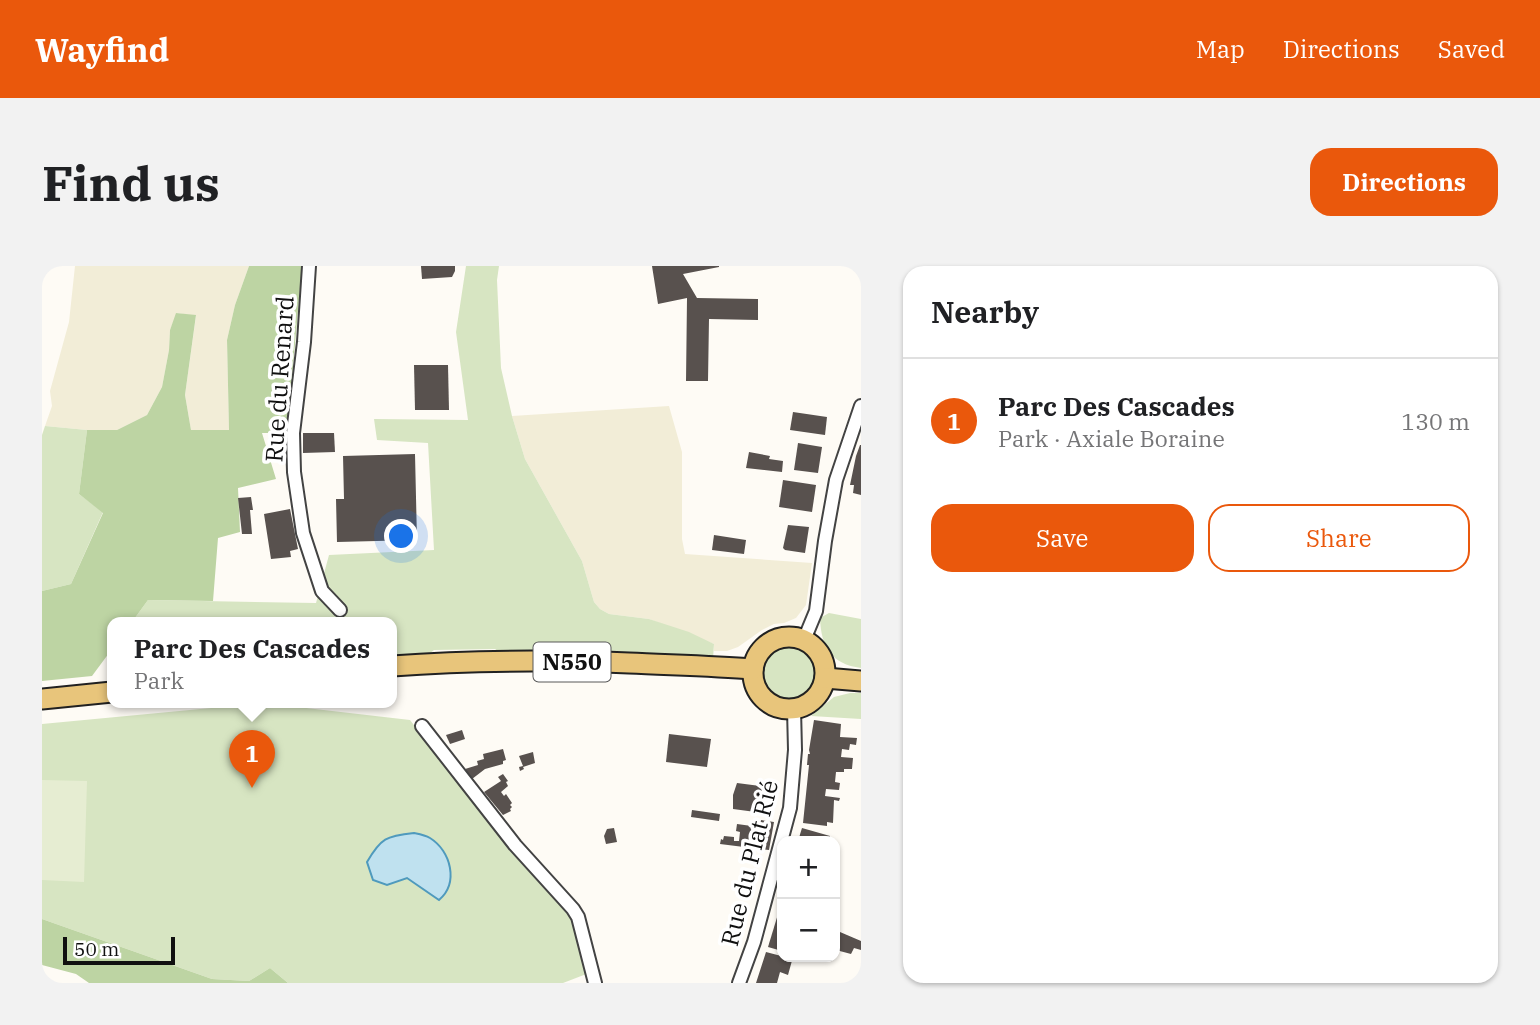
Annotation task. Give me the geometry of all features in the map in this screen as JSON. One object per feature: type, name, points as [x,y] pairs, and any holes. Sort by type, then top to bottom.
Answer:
[{"type":"main road","points":[[782,637],[804,640],[814,646],[821,655],[825,678],[818,695],[803,706],[783,709],[764,699],[757,690],[753,680],[756,658],[762,648],[771,641],[782,637]]},
{"type":"main road","name":"N550","points":[[397,666],[594,662],[753,669]]},
{"type":"main road","points":[[825,678],[861,681]]},
{"type":"main road","points":[[42,699],[107,692]]},
{"type":"street","name":"Rue du Renard","points":[[309,266],[293,433],[294,472],[303,533],[322,591],[340,610]]},
{"type":"street","points":[[804,640],[816,611],[836,480],[861,406]]},
{"type":"street","name":"Rue du Plat Rié","points":[[739,983],[754,942],[790,808],[795,750],[794,709]]},
{"type":"street","points":[[422,726],[515,845],[572,909],[578,918],[595,983]]},
{"type":"shaded area","points":[[75,266],[249,266],[235,305],[227,340],[229,430],[191,430],[185,395],[196,316],[177,313],[170,330],[162,387],[147,415],[117,430],[45,426],[52,406],[50,391],[69,322]]},
{"type":"shaded area","points":[[669,406],[682,452],[682,539],[685,554],[812,563],[806,605],[796,618],[774,624],[727,651],[714,651],[714,644],[649,619],[609,614],[600,609],[594,602],[582,561],[525,459],[512,416]]},
{"type":"green space","points":[[249,266],[302,266],[287,433],[262,433],[276,479],[238,488],[240,532],[218,538],[213,601],[148,600],[136,617],[107,617],[107,656],[92,676],[42,681],[42,591],[71,584],[103,513],[79,494],[87,430],[117,430],[147,415],[162,387],[170,330],[176,313],[196,315],[185,395],[191,430],[229,430],[227,340],[235,305]]},
{"type":"green space","points":[[466,266],[499,266],[497,280],[501,368],[512,416],[525,459],[582,561],[594,602],[609,614],[649,619],[689,632],[714,644],[713,659],[502,654],[495,649],[434,650],[425,657],[397,658],[397,617],[136,617],[148,600],[316,603],[329,555],[434,550],[428,443],[377,440],[374,419],[468,420],[456,332]]},
{"type":"green space","points":[[45,426],[87,430],[79,494],[103,512],[71,584],[42,591],[42,435]]},
{"type":"green space","points":[[829,613],[861,619],[861,668],[842,663],[826,646],[820,618]]},
{"type":"green space","points":[[794,646],[804,650],[812,658],[816,673],[812,688],[804,696],[784,700],[774,696],[766,688],[762,668],[766,658],[774,650]]},
{"type":"green space","points":[[861,693],[861,719],[811,716],[834,697]]},
{"type":"green space","points":[[210,708],[306,708],[410,720],[511,851],[574,917],[589,973],[563,983],[288,983],[270,968],[249,981],[212,979],[42,919],[42,724]]},
{"type":"green space","points":[[42,780],[87,781],[84,882],[42,880]]},
{"type":"green space","points":[[42,919],[212,979],[249,981],[270,968],[288,983],[89,983],[76,974],[42,965]]},
{"type":"water","points":[[414,833],[430,838],[447,859],[450,868],[449,885],[439,900],[407,878],[387,885],[373,880],[367,862],[376,848],[391,837]]},
{"type":"building","points":[[421,266],[455,266],[455,271],[452,277],[422,279]]},
{"type":"building","points":[[652,266],[719,266],[683,274],[697,298],[758,299],[758,320],[709,319],[708,381],[686,381],[687,298],[658,304]]},
{"type":"building","points":[[414,365],[448,365],[449,410],[415,410]]},
{"type":"building","points":[[793,412],[827,417],[825,435],[790,430]]},
{"type":"building","points":[[303,433],[334,433],[335,452],[303,453]]},
{"type":"building","points":[[798,443],[822,447],[818,473],[794,470]]},
{"type":"building","points":[[860,445],[861,495],[853,493],[854,485],[850,485]]},
{"type":"building","points":[[749,452],[783,461],[782,472],[746,468]]},
{"type":"building","points":[[415,454],[417,540],[337,542],[336,499],[344,499],[343,456]]},
{"type":"building","points":[[783,480],[816,485],[812,512],[779,507]]},
{"type":"building","points":[[251,497],[252,534],[242,534],[238,498]]},
{"type":"building","points":[[290,509],[298,549],[290,551],[291,557],[271,559],[264,514]]},
{"type":"building","points":[[788,525],[809,527],[805,553],[783,548]]},
{"type":"building","points":[[714,535],[746,540],[744,554],[712,550]]},
{"type":"building","points":[[814,720],[841,724],[840,737],[857,738],[856,745],[850,744],[849,750],[842,749],[841,757],[853,758],[852,769],[836,772],[835,782],[840,783],[839,790],[826,789],[825,796],[840,798],[839,801],[834,800],[833,823],[827,822],[827,826],[803,823],[808,754]]},
{"type":"building","points":[[462,730],[465,739],[450,744],[446,735]]},
{"type":"building","points":[[669,734],[711,739],[707,767],[666,762]]},
{"type":"building","points":[[503,749],[506,760],[503,764],[485,769],[472,779],[465,769],[478,765],[477,761],[484,759],[483,754]]},
{"type":"building","points":[[533,752],[535,763],[523,767],[520,771],[519,767],[523,766],[519,756]]},
{"type":"building","points":[[503,774],[508,786],[501,792],[504,796],[506,794],[512,807],[511,811],[503,815],[484,792],[501,781],[498,777]]},
{"type":"building","points":[[737,783],[768,787],[763,813],[733,809],[733,795]]},
{"type":"building","points":[[692,810],[720,814],[719,821],[691,817]]},
{"type":"building","points":[[761,820],[774,822],[769,850],[720,844],[724,836],[734,837],[734,841],[739,841],[737,824],[759,827]]},
{"type":"building","points":[[614,828],[617,842],[606,844],[604,836],[607,829]]},
{"type":"building","points":[[802,828],[830,836],[800,836]]},
{"type":"building","points":[[777,917],[777,950],[768,947]]},
{"type":"building","points":[[840,932],[861,941],[861,950],[854,948],[851,954],[840,951]]},
{"type":"building","points":[[766,952],[777,955],[777,962],[792,962],[788,975],[780,972],[777,983],[756,983]]},
{"type":"place","name":"Parc Des Cascades","points":[[252,788]]}]
